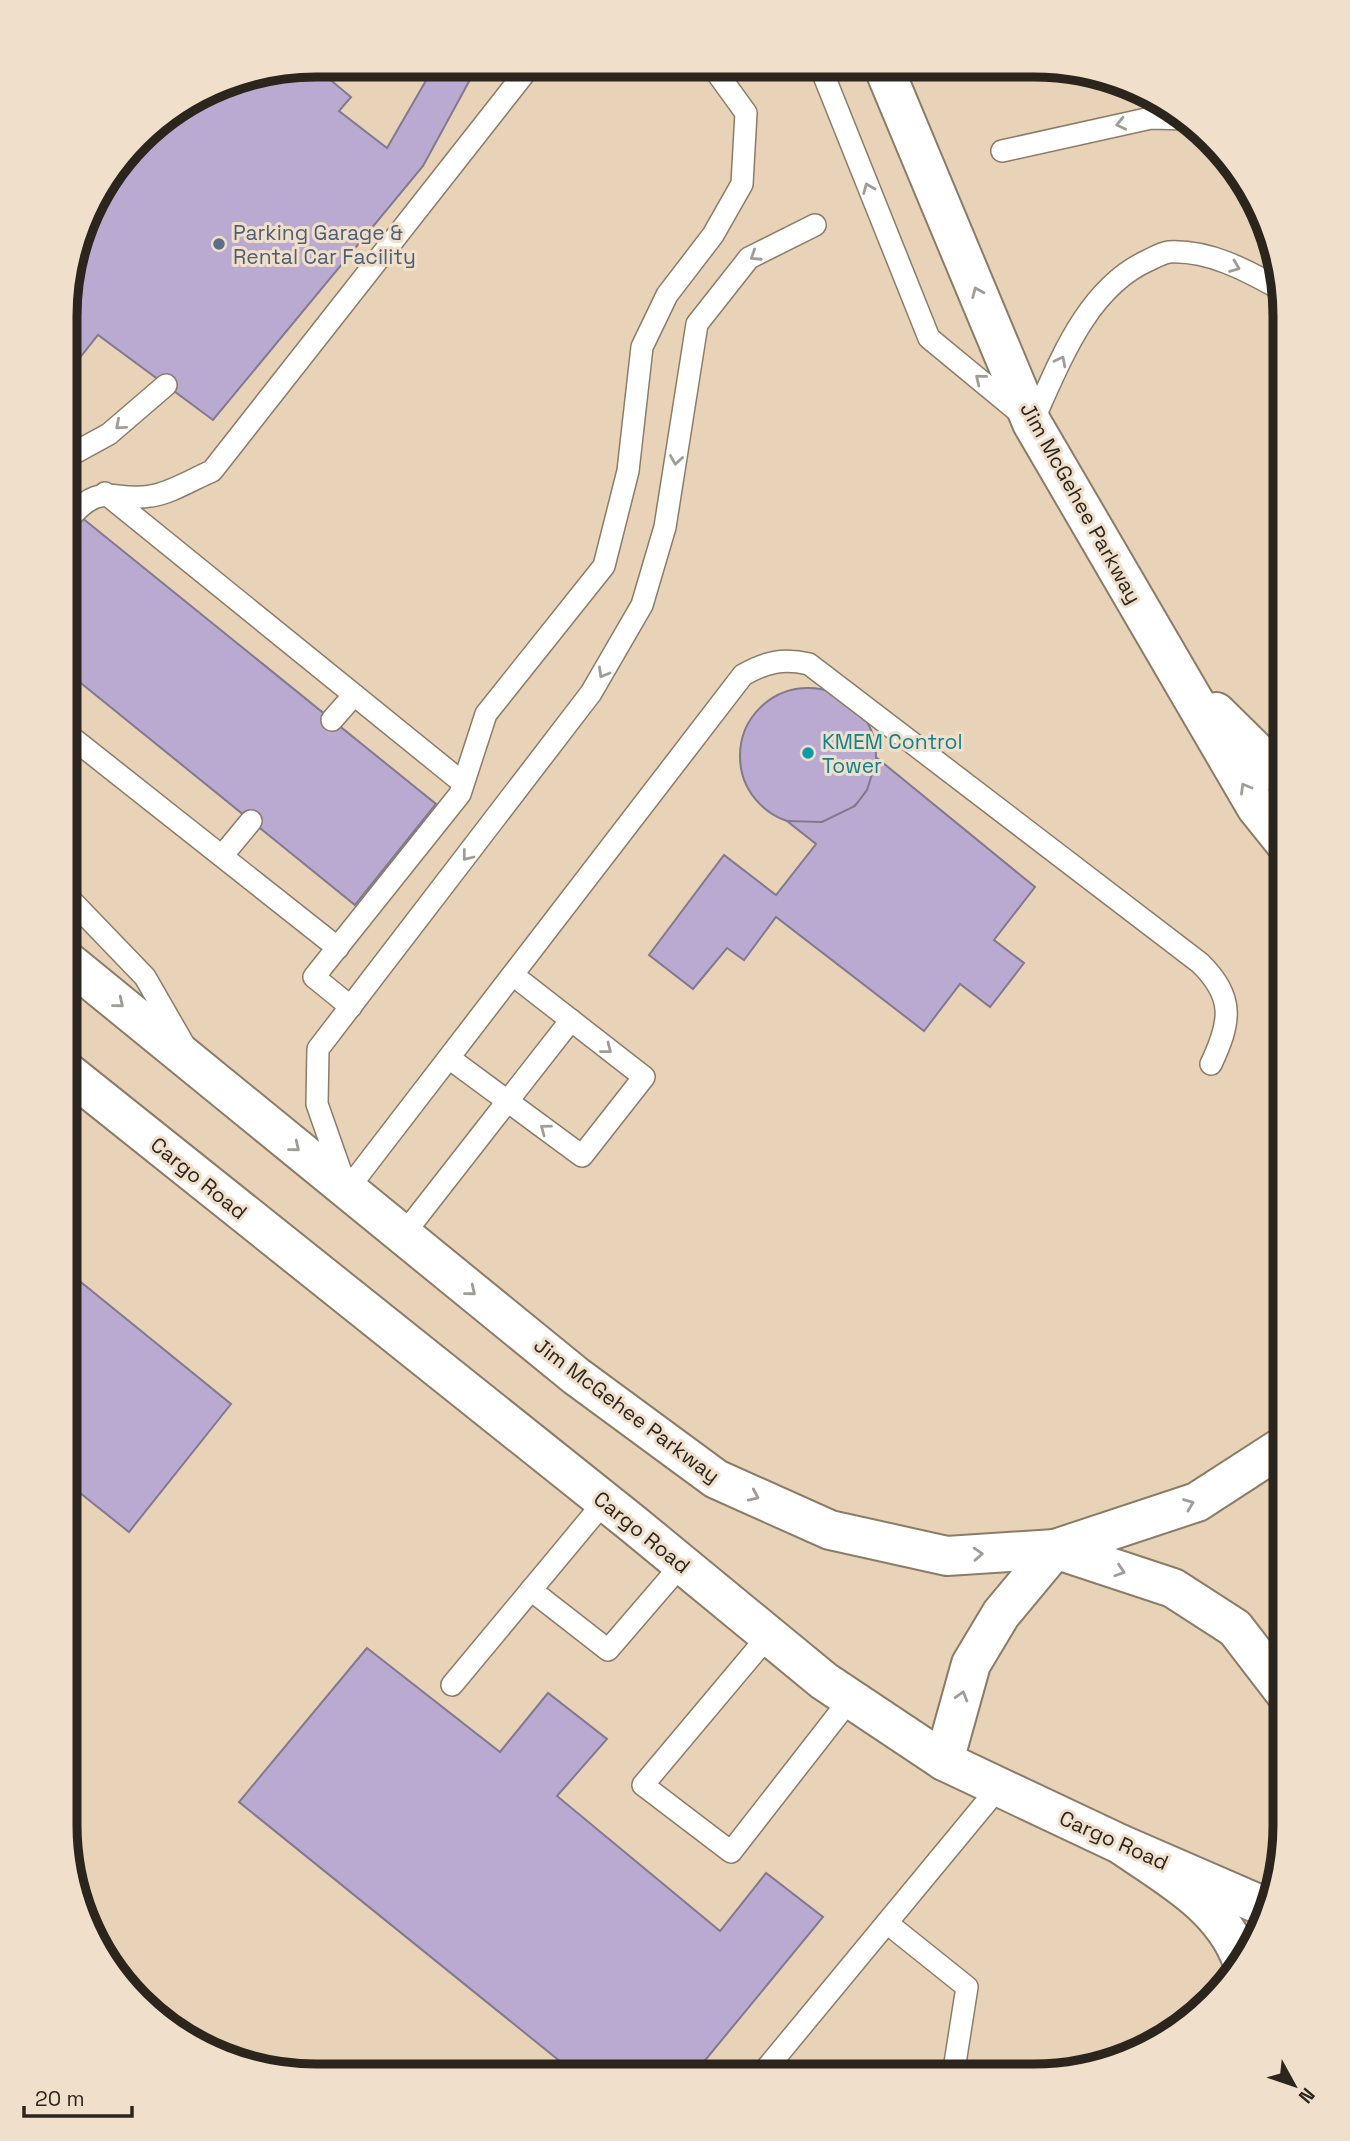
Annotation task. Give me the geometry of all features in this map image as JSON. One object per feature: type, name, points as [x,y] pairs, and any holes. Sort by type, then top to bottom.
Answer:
[{"type":"main road","name":"Jim McGehee Parkway","points":[[888,77],[1032,423],[1256,807],[1273,828]]},
{"type":"main road","points":[[1180,677],[1273,768]]},
{"type":"main road","name":"Jim McGehee Parkway","points":[[77,969],[576,1376],[716,1479],[830,1530],[947,1556],[1055,1549],[1197,1503],[1272,1453]]},
{"type":"main road","name":"Cargo Road","points":[[77,1080],[851,1698],[944,1761],[1120,1844],[1259,1904]]},
{"type":"main road","points":[[944,1761],[971,1664],[1002,1614],[1055,1549],[1172,1588],[1234,1628],[1272,1677]]},
{"type":"main road","points":[[1120,1844],[1197,1897],[1224,1927],[1237,1951]]},
{"type":"lane","points":[[77,508],[105,493],[150,496],[212,471],[522,77]]},
{"type":"lane","points":[[351,1007],[314,977],[460,794],[486,714],[604,566],[628,471],[642,347],[667,295],[713,235],[742,184],[746,113],[720,77]]},
{"type":"lane","points":[[824,77],[929,338],[1032,423],[1073,338],[1103,294],[1130,268],[1166,252],[1202,254],[1271,284]]},
{"type":"lane","points":[[1002,151],[1151,118],[1167,118]]},
{"type":"lane","points":[[347,1190],[317,1104],[318,1049],[591,693],[642,605],[665,527],[697,324],[748,258],[815,225]]},
{"type":"lane","points":[[77,452],[109,434],[166,385]]},
{"type":"lane","points":[[105,493],[463,783]]},
{"type":"lane","points":[[347,1190],[743,676],[764,663],[789,660],[809,664],[1200,963],[1219,981],[1227,1004],[1225,1036],[1211,1064]]},
{"type":"lane","points":[[332,720],[354,695]]},
{"type":"lane","points":[[77,742],[338,947]]},
{"type":"lane","points":[[222,856],[251,821]]},
{"type":"lane","points":[[77,906],[145,977],[195,1064]]},
{"type":"lane","points":[[449,1058],[582,1156],[644,1077],[513,975]]},
{"type":"lane","points":[[403,1236],[571,1020]]},
{"type":"lane","points":[[452,1685],[605,1501]]},
{"type":"lane","points":[[531,1590],[608,1650],[682,1564]]},
{"type":"lane","points":[[769,1635],[643,1785],[731,1852],[851,1698]]},
{"type":"lane","points":[[771,2064],[999,1787]]},
{"type":"lane","points":[[887,1923],[967,1987],[955,2064]]},
{"type":"shaded area","points":[[285,79],[1065,79],[1096,85],[1125,95],[1179,126],[1203,147],[1224,171],[1255,225],[1265,254],[1273,316],[1272,1840],[1260,1902],[1233,1958],[1203,1994],[1179,2015],[1125,2046],[1096,2056],[1034,2064],[285,2062],[254,2056],[225,2046],[171,2015],[147,1994],[126,1970],[95,1916],[79,1856],[77,1825],[79,285],[90,239],[109,197],[136,158],[158,136],[197,109],[225,95],[254,85]]},
{"type":"building","name":"Parking Garage & Rental Car Facility","points":[[327,77],[351,97],[339,111],[387,148],[428,77],[471,77],[423,166],[213,420],[98,335],[77,361],[79,285],[90,239],[117,183],[136,158],[171,126],[225,95],[254,85],[285,79]]},
{"type":"building","points":[[81,517],[436,804],[355,905],[77,680],[77,522]]},
{"type":"building","name":"KMEM Control Tower","points":[[808,688],[834,693],[856,708],[871,730],[876,756],[871,782],[856,804],[834,819],[808,824],[782,819],[760,804],[745,782],[740,756],[745,730],[760,708],[782,693]]},
{"type":"building","points":[[877,758],[1035,887],[994,940],[1024,963],[990,1007],[960,984],[924,1031],[776,917],[744,960],[727,948],[693,989],[649,955],[724,855],[776,895],[816,844],[787,821],[822,822],[855,806],[867,790]]},
{"type":"building","points":[[77,1279],[231,1404],[129,1532],[77,1491]]},
{"type":"building","points":[[367,1648],[500,1752],[548,1693],[607,1739],[557,1796],[720,1931],[766,1873],[823,1917],[702,2064],[563,2064],[239,1802]]},
{"type":"place","name":"Parking Garage & Rental Car Facility","points":[[219,244]]},
{"type":"place","name":"KMEM Control Tower","points":[[808,753]]}]
